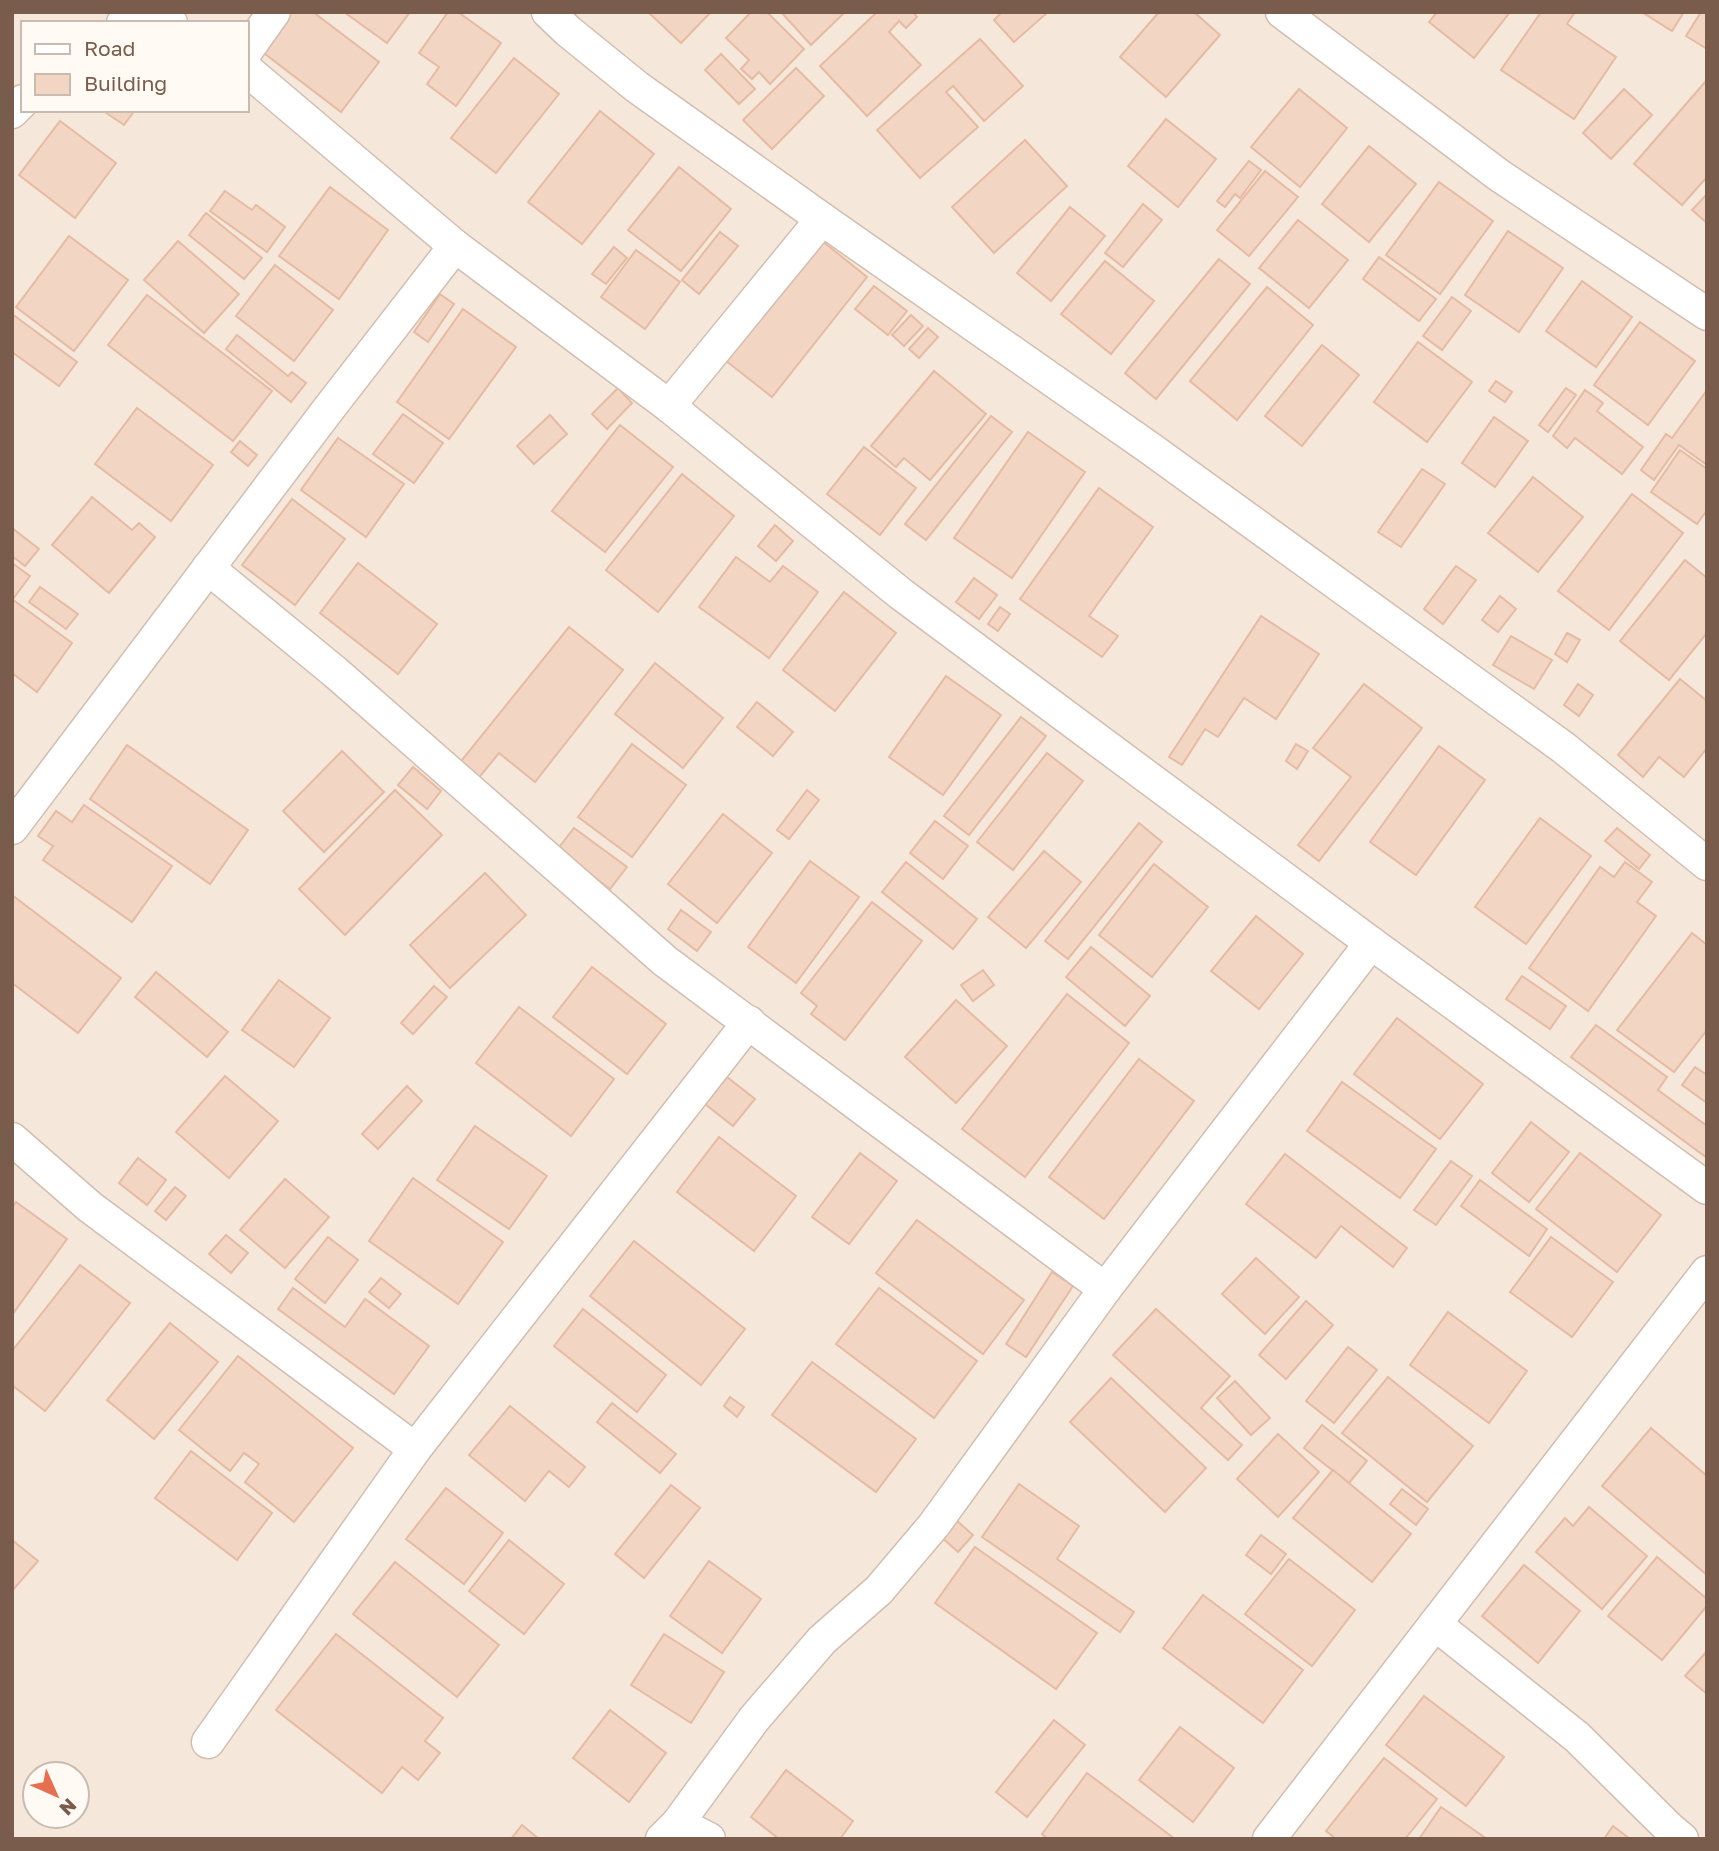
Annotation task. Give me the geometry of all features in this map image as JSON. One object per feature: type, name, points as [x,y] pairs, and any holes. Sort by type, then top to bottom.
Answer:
[{"type":"street","points":[[248,49],[274,12]]},
{"type":"street","points":[[548,12],[637,87],[1151,449],[1564,748],[1707,864]]},
{"type":"street","points":[[1282,12],[1500,176],[1707,314]]},
{"type":"street","points":[[130,21],[154,21]]},
{"type":"street","points":[[248,71],[455,246],[669,406],[901,594],[1371,943],[1707,1188]]},
{"type":"street","points":[[669,406],[822,219]]},
{"type":"street","points":[[12,828],[455,246]]},
{"type":"street","points":[[208,568],[335,672],[665,961],[1105,1289]]},
{"type":"street","points":[[709,1839],[670,1831],[762,1709],[822,1640],[879,1590],[934,1525],[1105,1289],[1371,943]]},
{"type":"street","points":[[208,1742],[415,1450],[749,1022]]},
{"type":"street","points":[[12,1139],[90,1207],[415,1450]]},
{"type":"street","points":[[1269,1839],[1707,1272]]},
{"type":"street","points":[[1435,1624],[1577,1737],[1682,1839]]},
{"type":"shaded area","points":[[12,12],[1707,12],[1707,1839],[12,1839]]},
{"type":"building","points":[[283,12],[313,12],[379,62],[341,112],[256,47]]},
{"type":"building","points":[[344,12],[410,12],[387,43]]},
{"type":"building","points":[[448,12],[458,12],[501,43],[456,106],[427,84],[439,67],[419,53]]},
{"type":"building","points":[[648,12],[711,12],[681,43]]},
{"type":"building","points":[[751,12],[767,12],[804,49],[770,84],[759,72],[752,79],[741,69],[749,60],[726,38]]},
{"type":"building","points":[[781,12],[845,12],[811,45]]},
{"type":"building","points":[[877,12],[913,12],[917,17],[906,28],[899,21],[889,32],[921,65],[867,116],[820,66]]},
{"type":"building","points":[[1002,12],[1048,12],[1014,42],[994,20]]},
{"type":"building","points":[[1159,12],[1194,12],[1220,35],[1166,97],[1120,57]]},
{"type":"building","points":[[1437,12],[1510,12],[1474,58],[1429,22]]},
{"type":"building","points":[[1541,12],[1575,12],[1567,24],[1616,57],[1574,119],[1501,70]]},
{"type":"building","points":[[1642,12],[1684,12],[1672,31]]},
{"type":"building","points":[[1701,12],[1707,12],[1707,49],[1686,36]]},
{"type":"building","points":[[980,39],[1023,86],[984,121],[953,86],[946,92],[978,127],[920,178],[877,130]]},
{"type":"building","points":[[721,54],[755,89],[739,104],[705,70]]},
{"type":"building","points":[[514,58],[559,94],[496,173],[451,138]]},
{"type":"building","points":[[796,68],[824,96],[772,149],[743,120]]},
{"type":"building","points":[[1706,81],[1707,177],[1682,205],[1634,164]]},
{"type":"building","points":[[1299,89],[1347,128],[1300,187],[1251,147]]},
{"type":"building","points":[[1624,89],[1652,115],[1611,159],[1583,133]]},
{"type":"building","points":[[600,111],[654,154],[582,244],[528,202]]},
{"type":"building","points":[[105,112],[134,112],[124,125]]},
{"type":"building","points":[[1166,119],[1216,159],[1178,207],[1128,166]]},
{"type":"building","points":[[60,121],[116,163],[75,218],[19,175]]},
{"type":"building","points":[[1025,140],[1067,186],[994,253],[952,207]]},
{"type":"building","points":[[1369,146],[1416,184],[1369,242],[1322,204]]},
{"type":"building","points":[[1249,161],[1261,170],[1240,198],[1235,194],[1225,207],[1217,201]]},
{"type":"building","points":[[679,167],[731,209],[681,271],[628,230]]},
{"type":"building","points":[[1265,171],[1298,197],[1249,256],[1217,230]]},
{"type":"building","points":[[1439,182],[1493,221],[1440,294],[1386,255]]},
{"type":"building","points":[[330,187],[388,230],[339,299],[279,256]]},
{"type":"building","points":[[225,191],[252,210],[256,205],[285,227],[267,252],[210,211]]},
{"type":"building","points":[[1707,194],[1707,223],[1692,210]]},
{"type":"building","points":[[1143,204],[1162,220],[1123,267],[1105,253]]},
{"type":"building","points":[[1070,207],[1105,236],[1051,301],[1017,273]]},
{"type":"building","points":[[206,213],[262,258],[244,279],[189,235]]},
{"type":"building","points":[[1298,220],[1348,260],[1309,308],[1259,268]]},
{"type":"building","points":[[1508,231],[1563,268],[1519,332],[1465,295]]},
{"type":"building","points":[[720,232],[738,246],[699,294],[682,280]]},
{"type":"building","points":[[69,236],[128,280],[74,351],[16,307]]},
{"type":"building","points":[[816,236],[867,277],[772,397],[720,356]]},
{"type":"building","points":[[178,241],[239,294],[204,333],[144,280]]},
{"type":"building","points":[[614,247],[627,258],[606,284],[592,274]]},
{"type":"building","points":[[636,250],[680,282],[645,329],[601,297]]},
{"type":"building","points":[[1379,257],[1436,299],[1419,321],[1363,279]]},
{"type":"building","points":[[1219,259],[1250,284],[1156,399],[1125,373]]},
{"type":"building","points":[[1105,261],[1154,301],[1111,354],[1061,314]]},
{"type":"building","points":[[275,265],[333,310],[294,361],[236,316]]},
{"type":"building","points":[[1582,281],[1632,317],[1596,367],[1546,331]]},
{"type":"building","points":[[874,286],[907,311],[888,335],[855,309]]},
{"type":"building","points":[[1267,287],[1313,325],[1237,420],[1190,381]]},
{"type":"building","points":[[440,294],[454,304],[428,342],[414,332]]},
{"type":"building","points":[[147,295],[272,391],[233,441],[108,345]]},
{"type":"building","points":[[1452,297],[1471,311],[1442,350],[1423,336]]},
{"type":"building","points":[[463,309],[516,347],[449,439],[397,402]]},
{"type":"building","points":[[12,314],[77,362],[59,386],[12,352]]},
{"type":"building","points":[[911,315],[923,326],[904,346],[892,335]]},
{"type":"building","points":[[1640,322],[1695,361],[1648,425],[1594,385]]},
{"type":"building","points":[[928,328],[938,337],[919,358],[909,349]]},
{"type":"building","points":[[237,335],[288,376],[292,372],[306,383],[291,402],[226,349]]},
{"type":"building","points":[[1418,342],[1472,382],[1427,442],[1374,402]]},
{"type":"building","points":[[1322,345],[1359,375],[1302,446],[1265,416]]},
{"type":"building","points":[[934,371],[986,414],[930,480],[904,458],[896,467],[871,446]]},
{"type":"building","points":[[1496,381],[1512,392],[1505,402],[1489,391]]},
{"type":"building","points":[[618,388],[632,403],[607,429],[592,414]]},
{"type":"building","points":[[1566,388],[1576,395],[1548,432],[1539,425]]},
{"type":"building","points":[[1585,390],[1603,403],[1597,411],[1643,447],[1622,474],[1575,438],[1567,448],[1553,436]]},
{"type":"building","points":[[1707,390],[1707,465],[1679,445],[1654,480],[1641,470],[1666,434],[1672,438]]},
{"type":"building","points":[[137,408],[213,465],[171,521],[95,464]]},
{"type":"building","points":[[403,414],[443,443],[414,483],[373,454]]},
{"type":"building","points":[[550,415],[567,434],[534,464],[517,446]]},
{"type":"building","points":[[991,416],[1012,432],[926,540],[905,524]]},
{"type":"building","points":[[1494,417],[1528,441],[1495,487],[1462,463]]},
{"type":"building","points":[[620,425],[673,467],[605,552],[552,511]]},
{"type":"building","points":[[1028,432],[1085,472],[1012,578],[954,538]]},
{"type":"building","points":[[338,438],[404,484],[366,537],[301,490]]},
{"type":"building","points":[[240,441],[257,455],[248,466],[231,452]]},
{"type":"building","points":[[864,447],[916,488],[880,535],[827,494]]},
{"type":"building","points":[[1680,450],[1707,469],[1707,510],[1697,524],[1651,492]]},
{"type":"building","points":[[1422,469],[1445,484],[1401,547],[1378,532]]},
{"type":"building","points":[[682,474],[734,516],[658,612],[606,570]]},
{"type":"building","points":[[1533,477],[1583,517],[1538,572],[1488,533]]},
{"type":"building","points":[[1099,488],[1153,527],[1089,616],[1118,636],[1102,657],[1020,599]]},
{"type":"building","points":[[1632,494],[1683,533],[1609,630],[1558,591]]},
{"type":"building","points":[[92,497],[132,530],[139,523],[155,537],[109,593],[52,545]]},
{"type":"building","points":[[292,499],[345,539],[295,605],[242,565]]},
{"type":"building","points":[[775,525],[793,541],[776,561],[758,546]]},
{"type":"building","points":[[12,528],[39,549],[25,566],[12,556]]},
{"type":"building","points":[[736,557],[770,582],[783,566],[818,592],[769,658],[699,607]]},
{"type":"building","points":[[1685,560],[1707,578],[1707,633],[1669,680],[1620,641]]},
{"type":"building","points":[[12,563],[30,576],[13,599],[12,598]]},
{"type":"building","points":[[358,563],[437,624],[398,674],[320,613]]},
{"type":"building","points":[[1456,566],[1476,580],[1443,624],[1424,609]]},
{"type":"building","points":[[974,578],[997,595],[979,619],[956,602]]},
{"type":"building","points":[[40,587],[78,614],[66,629],[29,602]]},
{"type":"building","points":[[844,592],[896,633],[835,711],[783,670]]},
{"type":"building","points":[[1500,596],[1516,609],[1498,632],[1482,620]]},
{"type":"building","points":[[12,599],[72,643],[37,692],[12,673]]},
{"type":"building","points":[[1000,607],[1010,614],[998,631],[988,624]]},
{"type":"building","points":[[1261,616],[1319,654],[1276,719],[1244,698],[1218,737],[1205,729],[1182,765],[1169,757]]},
{"type":"building","points":[[569,627],[623,670],[535,782],[499,753],[477,780],[458,765]]},
{"type":"building","points":[[1567,633],[1580,640],[1567,662],[1555,654]]},
{"type":"building","points":[[1511,636],[1552,660],[1534,689],[1493,665]]},
{"type":"building","points":[[655,663],[723,718],[683,768],[615,714]]},
{"type":"building","points":[[946,676],[1001,715],[943,795],[889,757]]},
{"type":"building","points":[[1680,679],[1707,701],[1707,748],[1684,777],[1659,757],[1643,777],[1618,755]]},
{"type":"building","points":[[1364,684],[1422,728],[1319,861],[1298,845],[1351,777],[1313,748]]},
{"type":"building","points":[[1578,684],[1593,695],[1579,716],[1564,705]]},
{"type":"building","points":[[757,702],[793,732],[773,756],[737,727]]},
{"type":"building","points":[[1021,717],[1046,736],[969,835],[944,816]]},
{"type":"building","points":[[632,744],[686,785],[632,857],[578,817]]},
{"type":"building","points":[[1296,744],[1308,751],[1297,769],[1286,761]]},
{"type":"building","points":[[127,745],[248,830],[210,884],[90,799]]},
{"type":"building","points":[[1439,746],[1485,780],[1416,875],[1370,842]]},
{"type":"building","points":[[342,751],[384,792],[324,852],[283,811]]},
{"type":"building","points":[[1047,753],[1083,781],[1013,870],[977,842]]},
{"type":"building","points":[[413,767],[441,791],[427,809],[398,785]]},
{"type":"building","points":[[395,790],[442,835],[345,935],[299,889]]},
{"type":"building","points":[[807,790],[819,800],[789,839],[777,830]]},
{"type":"building","points":[[84,805],[172,866],[132,922],[43,860],[53,846],[38,836],[56,811],[72,822]]},
{"type":"building","points":[[723,814],[772,853],[717,923],[668,884]]},
{"type":"building","points":[[1540,818],[1591,856],[1526,944],[1475,907]]},
{"type":"building","points":[[935,821],[968,846],[943,879],[910,853]]},
{"type":"building","points":[[1139,823],[1162,842],[1068,959],[1045,941]]},
{"type":"building","points":[[574,828],[627,867],[610,889],[557,850]]},
{"type":"building","points":[[1617,828],[1650,855],[1639,869],[1605,841]]},
{"type":"building","points":[[1044,851],[1081,882],[1026,948],[988,917]]},
{"type":"building","points":[[810,861],[859,897],[796,983],[748,947]]},
{"type":"building","points":[[906,862],[977,919],[953,949],[882,892]]},
{"type":"building","points":[[1625,862],[1652,882],[1637,902],[1656,916],[1588,1011],[1529,968],[1600,867],[1614,877]]},
{"type":"building","points":[[1154,864],[1208,907],[1152,977],[1099,935]]},
{"type":"building","points":[[485,873],[526,915],[450,988],[410,945]]},
{"type":"building","points":[[12,895],[121,978],[78,1033],[12,983]]},
{"type":"building","points":[[872,902],[922,941],[845,1040],[811,1014],[817,1006],[801,993]]},
{"type":"building","points":[[681,910],[711,932],[697,951],[668,929]]},
{"type":"building","points":[[1256,916],[1303,954],[1259,1009],[1211,971]]},
{"type":"building","points":[[1692,933],[1707,945],[1707,1030],[1674,1072],[1617,1030]]},
{"type":"building","points":[[1091,947],[1150,996],[1125,1026],[1066,977]]},
{"type":"building","points":[[592,967],[666,1024],[627,1074],[553,1017]]},
{"type":"building","points":[[983,970],[994,985],[973,1001],[961,985]]},
{"type":"building","points":[[156,972],[228,1032],[207,1057],[135,997]]},
{"type":"building","points":[[1522,976],[1566,1006],[1550,1029],[1506,999]]},
{"type":"building","points":[[279,980],[330,1018],[294,1067],[242,1030]]},
{"type":"building","points":[[434,986],[447,997],[413,1034],[401,1023]]},
{"type":"building","points":[[1067,994],[1129,1043],[1025,1177],[962,1129]]},
{"type":"building","points":[[956,1000],[1007,1046],[956,1103],[905,1057]]},
{"type":"building","points":[[519,1007],[614,1079],[571,1136],[476,1063]]},
{"type":"building","points":[[1397,1018],[1483,1084],[1440,1139],[1354,1074]]},
{"type":"building","points":[[1596,1025],[1667,1077],[1658,1090],[1707,1126],[1707,1158],[1571,1057]]},
{"type":"building","points":[[1139,1059],[1194,1101],[1104,1219],[1049,1177]]},
{"type":"building","points":[[1695,1067],[1707,1075],[1707,1103],[1682,1085]]},
{"type":"building","points":[[225,1076],[278,1121],[229,1178],[176,1132]]},
{"type":"building","points":[[727,1077],[755,1099],[733,1126],[705,1104]]},
{"type":"building","points":[[1342,1082],[1436,1149],[1400,1198],[1307,1131]]},
{"type":"building","points":[[407,1086],[422,1101],[378,1149],[362,1134]]},
{"type":"building","points":[[1531,1122],[1569,1152],[1529,1202],[1492,1173]]},
{"type":"building","points":[[475,1126],[547,1176],[509,1229],[437,1180]]},
{"type":"building","points":[[719,1137],[796,1196],[754,1251],[677,1192]]},
{"type":"building","points":[[860,1153],[897,1181],[849,1244],[812,1217]]},
{"type":"building","points":[[1580,1153],[1661,1215],[1617,1272],[1536,1209]]},
{"type":"building","points":[[1285,1154],[1407,1248],[1393,1267],[1341,1226],[1316,1258],[1246,1204]]},
{"type":"building","points":[[138,1158],[166,1180],[147,1205],[119,1183]]},
{"type":"building","points":[[1451,1161],[1472,1176],[1436,1225],[1414,1210]]},
{"type":"building","points":[[413,1178],[503,1242],[458,1304],[369,1241]]},
{"type":"building","points":[[285,1179],[329,1217],[285,1268],[240,1230]]},
{"type":"building","points":[[1480,1180],[1547,1229],[1529,1256],[1461,1206]]},
{"type":"building","points":[[175,1187],[186,1196],[166,1220],[155,1211]]},
{"type":"building","points":[[16,1202],[67,1239],[12,1315],[12,1207]]},
{"type":"building","points":[[917,1220],[1024,1300],[983,1354],[876,1273]]},
{"type":"building","points":[[226,1235],[248,1253],[231,1273],[209,1254]]},
{"type":"building","points":[[328,1237],[358,1260],[325,1303],[295,1279]]},
{"type":"building","points":[[1551,1237],[1613,1282],[1572,1337],[1510,1292]]},
{"type":"building","points":[[634,1241],[745,1329],[701,1385],[590,1296]]},
{"type":"building","points":[[1256,1258],[1299,1297],[1265,1334],[1222,1294]]},
{"type":"building","points":[[80,1265],[130,1303],[45,1411],[12,1385],[12,1351]]},
{"type":"building","points":[[1052,1272],[1073,1286],[1026,1357],[1006,1344]]},
{"type":"building","points":[[381,1278],[401,1294],[389,1308],[369,1292]]},
{"type":"building","points":[[293,1288],[345,1327],[365,1299],[429,1346],[394,1394],[278,1309]]},
{"type":"building","points":[[879,1288],[977,1361],[934,1418],[836,1344]]},
{"type":"building","points":[[1306,1301],[1333,1325],[1286,1379],[1259,1355]]},
{"type":"building","points":[[583,1309],[666,1375],[637,1412],[554,1346]]},
{"type":"building","points":[[1156,1309],[1230,1376],[1201,1408],[1242,1445],[1228,1460],[1113,1355]]},
{"type":"building","points":[[1448,1312],[1527,1371],[1489,1423],[1410,1365]]},
{"type":"building","points":[[170,1323],[218,1362],[154,1439],[107,1400]]},
{"type":"building","points":[[1348,1347],[1377,1370],[1334,1423],[1306,1401]]},
{"type":"building","points":[[238,1356],[353,1448],[294,1522],[245,1482],[259,1464],[244,1453],[230,1471],[179,1430]]},
{"type":"building","points":[[812,1362],[916,1439],[876,1492],[772,1415]]},
{"type":"building","points":[[1388,1377],[1473,1446],[1427,1502],[1342,1433]]},
{"type":"building","points":[[1111,1378],[1206,1468],[1165,1512],[1070,1422]]},
{"type":"building","points":[[1235,1381],[1270,1418],[1251,1435],[1217,1398]]},
{"type":"building","points":[[730,1397],[744,1407],[737,1417],[724,1406]]},
{"type":"building","points":[[612,1403],[676,1454],[660,1473],[597,1422]]},
{"type":"building","points":[[510,1406],[585,1467],[569,1487],[549,1471],[525,1501],[469,1455]]},
{"type":"building","points":[[1322,1425],[1367,1461],[1349,1483],[1304,1448]]},
{"type":"building","points":[[1651,1428],[1707,1476],[1707,1575],[1602,1486]]},
{"type":"building","points":[[1278,1434],[1319,1472],[1278,1517],[1237,1479]]},
{"type":"building","points":[[191,1451],[272,1513],[237,1560],[155,1498]]},
{"type":"building","points":[[1333,1470],[1411,1534],[1372,1582],[1293,1518]]},
{"type":"building","points":[[1019,1484],[1079,1526],[1057,1559],[1134,1612],[1120,1632],[982,1537]]},
{"type":"building","points":[[671,1485],[700,1508],[644,1578],[615,1554]]},
{"type":"building","points":[[446,1488],[503,1533],[464,1584],[406,1539]]},
{"type":"building","points":[[1402,1489],[1428,1509],[1416,1525],[1390,1504]]},
{"type":"building","points":[[1589,1507],[1647,1556],[1602,1609],[1536,1552],[1565,1518],[1573,1526]]},
{"type":"building","points":[[955,1519],[973,1535],[958,1552],[940,1536]]},
{"type":"building","points":[[1261,1535],[1286,1554],[1271,1574],[1246,1555]]},
{"type":"building","points":[[12,1540],[38,1561],[12,1591]]},
{"type":"building","points":[[509,1540],[564,1584],[524,1634],[469,1591]]},
{"type":"building","points":[[975,1547],[1097,1633],[1056,1689],[935,1603]]},
{"type":"building","points":[[1657,1557],[1707,1599],[1707,1606],[1662,1660],[1608,1616]]},
{"type":"building","points":[[1289,1559],[1355,1610],[1312,1666],[1245,1614]]},
{"type":"building","points":[[709,1561],[761,1599],[722,1653],[670,1616]]},
{"type":"building","points":[[395,1562],[499,1645],[457,1697],[353,1614]]},
{"type":"building","points":[[1524,1565],[1580,1611],[1538,1663],[1482,1616]]},
{"type":"building","points":[[1203,1595],[1303,1670],[1263,1723],[1163,1648]]},
{"type":"building","points":[[336,1634],[443,1718],[425,1741],[440,1753],[418,1780],[402,1767],[382,1793],[276,1710]]},
{"type":"building","points":[[664,1634],[724,1672],[691,1723],[631,1685]]},
{"type":"building","points":[[1707,1651],[1707,1694],[1685,1676]]},
{"type":"building","points":[[1424,1696],[1504,1757],[1466,1806],[1386,1745]]},
{"type":"building","points":[[610,1710],[666,1753],[629,1802],[573,1758]]},
{"type":"building","points":[[1054,1720],[1085,1745],[1027,1817],[996,1792]]},
{"type":"building","points":[[1180,1727],[1234,1768],[1193,1822],[1139,1780]]},
{"type":"building","points":[[1384,1758],[1437,1799],[1405,1839],[1336,1839],[1326,1831]]},
{"type":"building","points":[[786,1770],[853,1821],[840,1839],[779,1839],[751,1817]]},
{"type":"building","points":[[1087,1773],[1175,1839],[1048,1839],[1042,1834]]},
{"type":"building","points":[[1441,1807],[1487,1839],[1419,1839]]},
{"type":"building","points":[[522,1825],[539,1839],[511,1839]]},
{"type":"building","points":[[1613,1826],[1630,1839],[1604,1839]]}]
